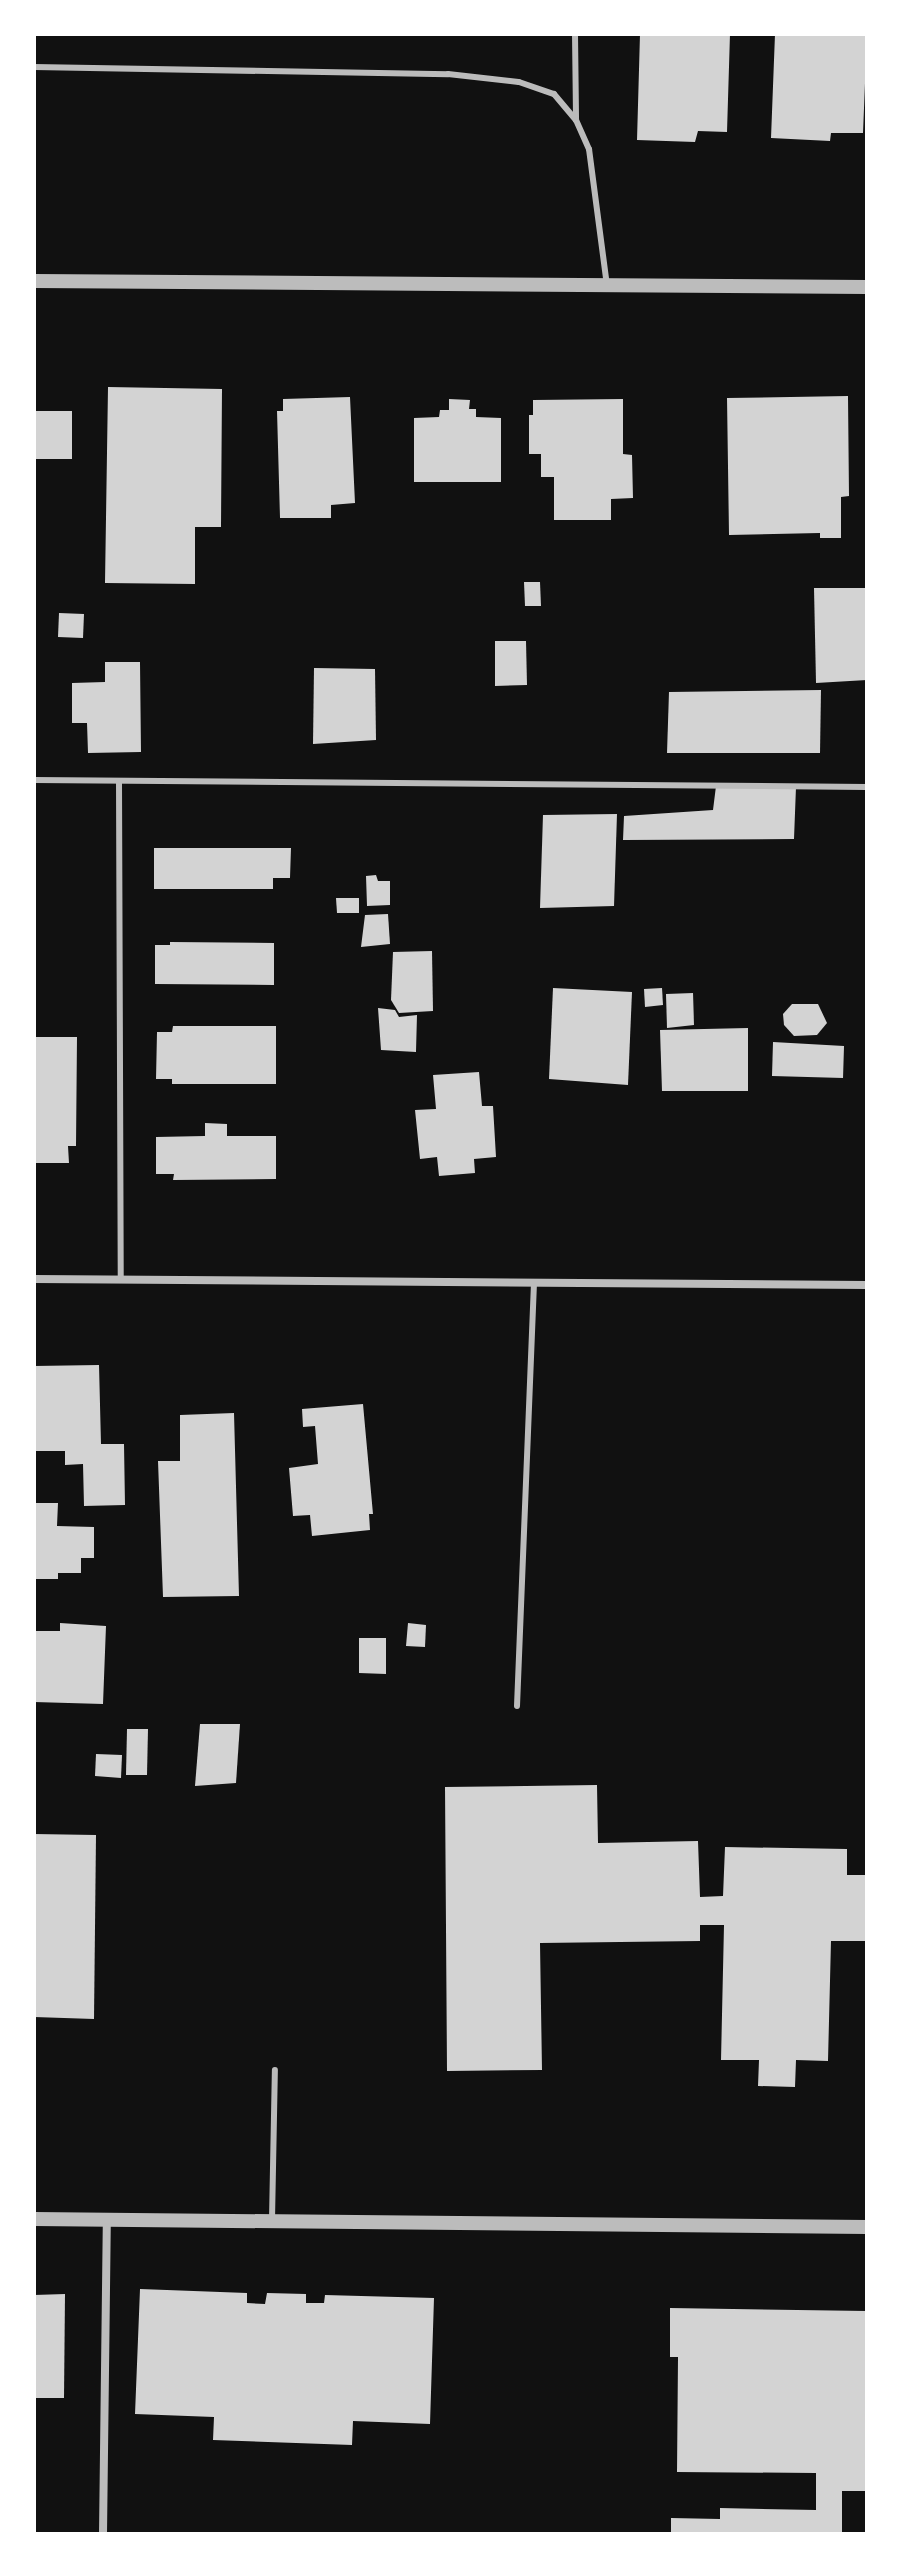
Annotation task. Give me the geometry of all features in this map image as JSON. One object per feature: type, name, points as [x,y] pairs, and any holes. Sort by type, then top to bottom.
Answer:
[{"type":"street","points":[[34,281],[867,287]]},
{"type":"street","points":[[34,1279],[867,1285]]},
{"type":"street","points":[[103,2534],[107,2218]]},
{"type":"street","points":[[34,2219],[867,2227]]},
{"type":"lane","points":[[575,34],[576,120]]},
{"type":"lane","points":[[34,67],[462,76],[519,82],[554,94],[576,120],[589,149],[607,286]]},
{"type":"lane","points":[[34,780],[867,787]]},
{"type":"lane","points":[[119,781],[121,1280]]},
{"type":"lane","points":[[517,1706],[534,1285]]},
{"type":"lane","points":[[272,2220],[275,2070]]},
{"type":"building","points":[[640,34],[730,34],[727,132],[698,131],[695,142],[637,140]]},
{"type":"building","points":[[775,34],[867,34],[863,133],[831,133],[830,141],[771,138]]},
{"type":"building","points":[[108,387],[222,389],[221,527],[195,527],[195,584],[105,583]]},
{"type":"building","points":[[848,396],[849,496],[841,497],[841,538],[820,538],[820,533],[729,535],[727,398]]},
{"type":"building","points":[[350,397],[355,503],[331,505],[331,518],[280,518],[277,411],[283,411],[283,399]]},
{"type":"building","points":[[449,399],[470,400],[469,409],[476,409],[476,417],[501,418],[501,482],[414,482],[414,418],[439,417],[440,410],[449,410]]},
{"type":"building","points":[[623,399],[623,454],[632,455],[633,498],[611,499],[611,520],[554,520],[554,477],[541,477],[541,454],[529,454],[529,415],[533,415],[533,400]]},
{"type":"building","points":[[34,411],[72,411],[72,459],[34,459]]},
{"type":"building","points":[[524,582],[540,582],[541,606],[525,606]]},
{"type":"building","points":[[814,588],[866,588],[867,680],[816,683]]},
{"type":"building","points":[[59,613],[84,614],[83,638],[58,637]]},
{"type":"building","points":[[495,641],[526,641],[527,685],[495,686]]},
{"type":"building","points":[[105,662],[140,662],[141,752],[88,753],[87,723],[72,723],[72,683],[105,682]]},
{"type":"building","points":[[314,668],[375,669],[376,740],[313,744]]},
{"type":"building","points":[[821,690],[820,753],[667,753],[669,692]]},
{"type":"building","points":[[716,786],[796,787],[794,839],[623,840],[624,816],[713,810]]},
{"type":"building","points":[[617,814],[614,906],[540,908],[543,815]]},
{"type":"building","points":[[154,848],[291,848],[290,878],[273,878],[273,889],[154,889]]},
{"type":"building","points":[[376,875],[378,881],[390,881],[390,905],[367,906],[366,876]]},
{"type":"building","points":[[336,898],[359,898],[359,913],[337,913]]},
{"type":"building","points":[[388,914],[390,944],[361,947],[365,915]]},
{"type":"building","points":[[170,942],[274,943],[274,985],[155,984],[155,945],[170,945]]},
{"type":"building","points":[[432,951],[433,1011],[399,1013],[391,1000],[393,952]]},
{"type":"building","points":[[553,988],[632,992],[628,1085],[549,1079]]},
{"type":"building","points":[[662,988],[663,1005],[645,1007],[644,989]]},
{"type":"building","points":[[693,993],[694,1025],[667,1028],[666,994]]},
{"type":"building","points":[[792,1004],[818,1004],[827,1023],[817,1035],[794,1036],[784,1025],[783,1014]]},
{"type":"building","points":[[378,1008],[395,1010],[399,1017],[417,1015],[416,1052],[381,1050]]},
{"type":"building","points":[[173,1026],[276,1026],[276,1084],[172,1084],[172,1079],[156,1079],[157,1032],[172,1032]]},
{"type":"building","points":[[748,1028],[748,1091],[662,1091],[660,1030]]},
{"type":"building","points":[[34,1037],[77,1037],[76,1146],[68,1146],[69,1163],[34,1163]]},
{"type":"building","points":[[773,1042],[844,1046],[843,1078],[772,1076]]},
{"type":"building","points":[[479,1072],[482,1106],[493,1106],[496,1157],[474,1159],[475,1173],[439,1176],[437,1157],[420,1159],[415,1110],[436,1109],[433,1075]]},
{"type":"building","points":[[205,1123],[227,1124],[227,1136],[276,1136],[276,1179],[173,1180],[174,1174],[156,1174],[156,1137],[205,1136]]},
{"type":"building","points":[[99,1365],[101,1444],[124,1444],[125,1505],[84,1506],[83,1464],[65,1465],[65,1451],[34,1451],[34,1366]]},
{"type":"building","points":[[363,1404],[373,1514],[369,1514],[370,1530],[312,1536],[310,1515],[293,1516],[289,1468],[318,1464],[315,1426],[303,1427],[302,1409]]},
{"type":"building","points":[[234,1413],[239,1596],[163,1597],[158,1461],[180,1461],[180,1415]]},
{"type":"building","points":[[34,1503],[58,1503],[57,1526],[94,1527],[94,1558],[81,1558],[81,1573],[58,1573],[58,1579],[34,1579]]},
{"type":"building","points":[[60,1623],[106,1626],[103,1704],[34,1702],[34,1631],[60,1631]]},
{"type":"building","points":[[408,1623],[426,1625],[425,1647],[406,1646]]},
{"type":"building","points":[[359,1638],[386,1638],[386,1674],[359,1673]]},
{"type":"building","points":[[200,1724],[240,1724],[236,1783],[195,1786]]},
{"type":"building","points":[[127,1729],[148,1729],[147,1775],[126,1775]]},
{"type":"building","points":[[96,1754],[122,1755],[121,1778],[95,1776]]},
{"type":"building","points":[[597,1785],[598,1843],[698,1841],[700,1897],[723,1896],[725,1847],[847,1849],[847,1875],[867,1875],[867,1941],[831,1941],[828,2061],[796,2060],[795,2087],[758,2086],[759,2060],[721,2060],[724,1925],[700,1925],[700,1941],[540,1943],[542,2070],[447,2071],[445,1787]]},
{"type":"building","points":[[34,1834],[96,1835],[94,2019],[34,2017]]},
{"type":"building","points":[[140,2289],[247,2293],[247,2303],[265,2304],[267,2293],[306,2294],[306,2303],[324,2303],[325,2295],[434,2298],[430,2424],[353,2421],[352,2445],[213,2440],[214,2417],[135,2414]]},
{"type":"building","points":[[65,2294],[64,2398],[34,2398],[34,2295]]},
{"type":"building","points":[[670,2308],[867,2311],[867,2491],[842,2491],[842,2534],[671,2534],[671,2518],[720,2519],[720,2508],[816,2510],[816,2473],[677,2472],[678,2357],[670,2357]]}]
